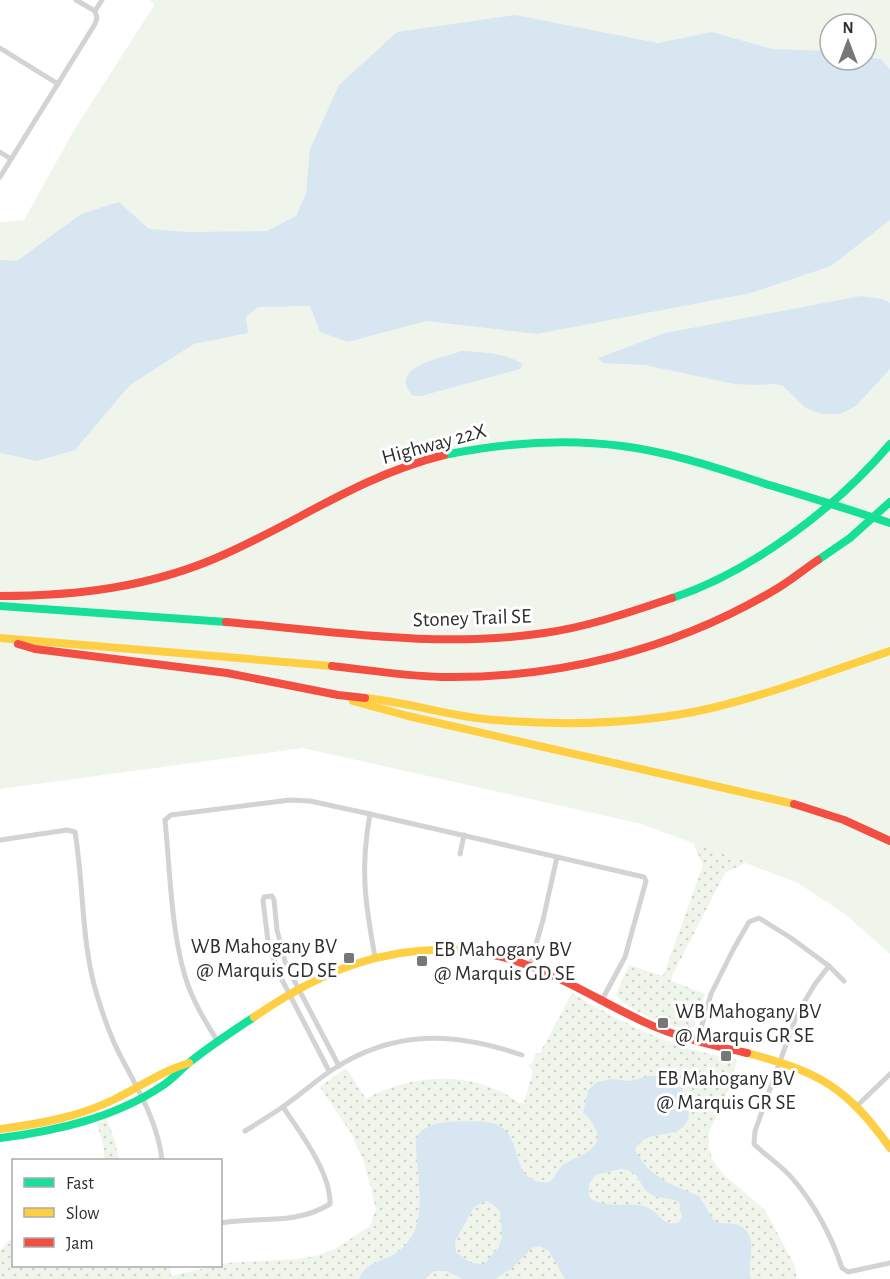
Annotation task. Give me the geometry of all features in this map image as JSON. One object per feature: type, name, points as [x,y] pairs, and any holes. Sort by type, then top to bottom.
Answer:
[{"type":"main road","name":"Highway 22X","points":[[0,596],[91,593],[130,586],[181,572],[251,542],[351,488],[411,464],[464,450],[515,443],[558,441],[653,451],[719,468],[890,523]]},
{"type":"main road","name":"Stoney Trail SE","points":[[0,606],[204,620],[430,640],[500,638],[545,633],[599,622],[681,595],[753,561],[824,509],[890,444]]},
{"type":"main road","points":[[0,639],[291,662],[439,677],[504,676],[575,666],[640,650],[695,630],[773,591],[850,538],[890,502]]},
{"type":"main road","points":[[0,639],[34,649],[227,673],[338,695],[370,698],[492,720],[539,723],[589,723],[644,719],[722,705],[890,651]]},
{"type":"main road","points":[[338,695],[367,706],[476,733],[596,757],[788,803],[826,815],[890,841]]},
{"type":"main road","points":[[0,1138],[39,1133],[70,1125],[142,1098],[180,1074],[189,1063],[290,994],[332,972],[375,957],[406,952],[454,951],[486,954],[530,965],[646,1024],[697,1042],[799,1067],[839,1089],[858,1105],[890,1148]]},
{"type":"main road","points":[[0,1129],[37,1125],[69,1117],[114,1100],[175,1066],[189,1063]]},
{"type":"street","points":[[0,177],[95,24],[97,18],[95,11],[76,0]]},
{"type":"street","points":[[95,11],[102,0]]},
{"type":"street","points":[[0,48],[58,84]]},
{"type":"street","points":[[0,152],[11,159]]},
{"type":"street","points":[[218,1042],[194,1000],[179,956],[165,820],[171,815],[290,800],[310,801],[370,814],[644,878],[646,881],[633,934],[625,957],[602,1000]]},
{"type":"street","points":[[370,814],[363,874],[366,911],[375,957]]},
{"type":"street","points":[[0,840],[67,830],[75,832],[88,953],[96,993],[112,1036],[156,1131],[162,1159]]},
{"type":"street","points":[[460,854],[464,835]]},
{"type":"street","points":[[530,965],[557,856]]},
{"type":"street","points":[[329,1071],[277,970],[268,941],[263,901],[268,896],[274,900],[281,952],[339,1066]]},
{"type":"street","points":[[697,1042],[711,994],[734,948],[750,922],[759,918],[792,938],[829,966],[844,981]]},
{"type":"street","points":[[829,966],[814,984],[797,1014],[755,1131],[754,1144],[792,1178],[816,1211],[842,1268],[848,1272],[890,1263]]},
{"type":"street","points":[[245,1131],[283,1107],[329,1071],[357,1056],[401,1041],[428,1037],[472,1041],[522,1055]]},
{"type":"street","points":[[858,1105],[890,1074]]},
{"type":"street","points":[[222,1223],[288,1220],[315,1213],[330,1204],[330,1195],[312,1150],[283,1107]]},
{"type":"shaded area","points":[[149,0],[890,0],[890,954],[845,914],[798,883],[642,824],[303,748],[0,789],[0,222],[24,220],[74,130],[155,4]]},
{"type":"shaded area","points":[[515,15],[658,43],[712,32],[772,49],[818,51],[818,72],[878,72],[878,59],[881,59],[890,69],[890,220],[831,266],[751,293],[537,334],[426,321],[348,342],[320,332],[310,306],[258,307],[246,317],[248,333],[194,344],[130,385],[75,450],[37,461],[0,453],[0,260],[17,261],[81,214],[119,202],[149,229],[187,232],[267,231],[296,216],[306,194],[310,149],[339,85],[397,32]]},
{"type":"shaded area","points":[[861,296],[883,299],[890,303],[890,369],[856,406],[840,414],[821,414],[806,408],[783,386],[734,384],[645,365],[603,363],[598,358],[665,333]]},
{"type":"shaded area","points":[[462,351],[501,355],[523,364],[520,369],[421,396],[413,396],[407,386],[406,378],[411,371],[420,365]]},
{"type":"shaded area","points":[[693,843],[747,862],[725,873],[671,978],[672,981],[705,994],[694,1027],[686,1030],[637,1011],[620,1000],[616,994],[629,965],[663,976],[703,865]]},
{"type":"shaded area","points":[[572,993],[624,1022],[664,1040],[692,1050],[737,1060],[728,1091],[709,1132],[712,1159],[723,1174],[765,1210],[795,1266],[797,1279],[0,1279],[0,1251],[12,1237],[12,1267],[170,1267],[171,1276],[210,1267],[222,1267],[222,1264],[227,1263],[297,1259],[335,1249],[370,1226],[376,1209],[364,1162],[352,1135],[320,1087],[346,1068],[366,1099],[403,1084],[444,1079],[464,1080],[483,1085],[502,1092],[519,1103],[524,1103],[533,1071],[528,1066],[533,1062],[535,1054],[540,1053]]},
{"type":"shaded area","points":[[649,1076],[667,1078],[684,1092],[689,1109],[687,1121],[682,1128],[675,1132],[648,1138],[641,1142],[635,1150],[655,1174],[699,1196],[714,1221],[735,1224],[745,1229],[751,1242],[751,1279],[565,1279],[549,1251],[539,1246],[532,1248],[511,1269],[495,1279],[463,1279],[446,1271],[434,1271],[425,1279],[359,1279],[368,1267],[405,1246],[413,1233],[420,1204],[416,1140],[422,1130],[446,1122],[478,1121],[496,1124],[511,1139],[522,1169],[528,1176],[537,1181],[550,1182],[562,1166],[587,1152],[596,1142],[595,1128],[583,1113],[588,1090],[597,1082],[612,1079],[630,1081]],"holes":[[[621,1169],[633,1172],[653,1196],[679,1202],[682,1217],[679,1222],[669,1223],[651,1209],[641,1205],[613,1205],[591,1199],[589,1187],[595,1175]],[[486,1201],[500,1211],[502,1237],[499,1247],[484,1264],[471,1263],[456,1252],[455,1241],[474,1207]]]},
{"type":"shaded area","points":[[107,1120],[119,1159],[104,1159],[104,1148],[97,1124]]},
{"type":"traffic: fast","points":[[444,455],[488,447],[555,442],[577,442],[640,449],[711,466],[890,523]]},
{"type":"traffic: fast","points":[[672,598],[702,587],[732,572],[790,535],[844,491],[890,444]]},
{"type":"traffic: fast","points":[[818,560],[850,538],[890,502]]},
{"type":"traffic: fast","points":[[0,606],[226,622]]},
{"type":"traffic: fast","points":[[0,1138],[63,1127],[124,1107],[166,1083],[186,1065],[254,1017]]},
{"type":"traffic: slow","points":[[0,638],[332,666]]},
{"type":"traffic: slow","points":[[365,698],[495,720],[549,723],[632,720],[686,713],[735,702],[890,651]]},
{"type":"traffic: slow","points":[[353,701],[408,716],[794,804]]},
{"type":"traffic: slow","points":[[254,1017],[304,986],[356,964],[411,951],[470,951]]},
{"type":"traffic: slow","points":[[747,1053],[794,1067],[829,1085],[860,1110],[890,1148]]},
{"type":"traffic: slow","points":[[0,1129],[44,1122],[86,1111],[113,1100],[169,1070],[189,1063]]},
{"type":"traffic: jam","points":[[0,596],[29,596],[114,588],[169,575],[251,542],[357,487],[414,464],[444,455]]},
{"type":"traffic: jam","points":[[332,666],[441,677],[484,676],[528,673],[613,657],[655,645],[735,612],[785,584],[818,560]]},
{"type":"traffic: jam","points":[[226,622],[385,637],[425,639],[504,637],[577,627],[672,598]]},
{"type":"traffic: jam","points":[[18,644],[35,649],[227,673],[338,695],[365,698]]},
{"type":"traffic: jam","points":[[794,804],[844,820],[890,841]]},
{"type":"traffic: jam","points":[[470,951],[494,955],[538,969],[667,1032],[747,1053]]},
{"type":"place","name":"WB Mahogany BV @ Marquis GD SE","points":[[349,958]]},
{"type":"place","name":"EB Mahogany BV @ Marquis GD SE","points":[[422,961]]},
{"type":"place","name":"WB Mahogany BV @ Marquis GR SE","points":[[663,1023]]},
{"type":"place","name":"EB Mahogany BV @ Marquis GR SE","points":[[726,1056]]}]
